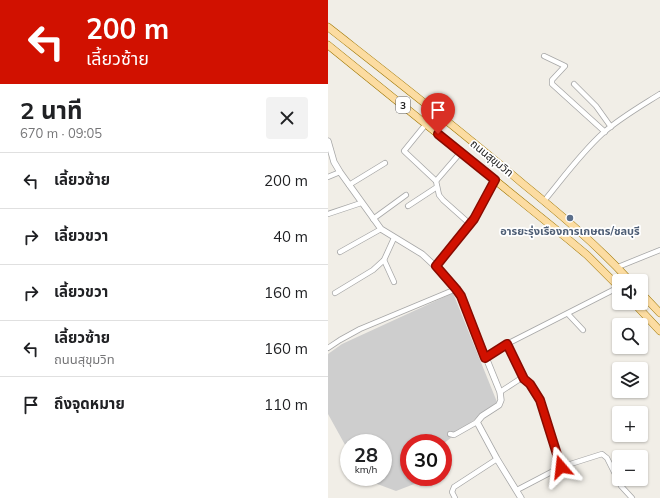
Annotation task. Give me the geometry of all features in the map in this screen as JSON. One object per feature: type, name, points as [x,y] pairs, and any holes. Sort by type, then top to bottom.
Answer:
[{"type":"main road","name":"ถนนสุขุมวิท","points":[[328,26],[475,143],[592,243],[624,274]]},
{"type":"main road","name":"ถนนสุขุมวิท","points":[[328,44],[535,212],[587,256],[612,280]]},
{"type":"main road","points":[[535,212],[544,201]]},
{"type":"main road","points":[[648,300],[660,313]]},
{"type":"main road","points":[[640,310],[660,331]]},
{"type":"street","points":[[544,56],[565,66],[552,80],[552,84],[605,132]]},
{"type":"street","points":[[574,84],[587,96],[611,127]]},
{"type":"street","points":[[544,201],[588,149],[605,132],[660,94]]},
{"type":"street","points":[[426,124],[404,151],[436,181],[443,200],[470,224]]},
{"type":"street","points":[[328,141],[334,162],[340,172],[381,229],[422,254],[436,266],[461,296],[500,392],[501,400],[499,405],[482,416],[477,422],[454,435],[452,434]]},
{"type":"street","points":[[436,181],[461,152]]},
{"type":"street","points":[[349,185],[385,163]]},
{"type":"street","points":[[328,177],[340,172]]},
{"type":"street","points":[[436,266],[470,224],[495,180]]},
{"type":"street","points":[[408,206],[437,187]]},
{"type":"street","points":[[373,219],[406,195]]},
{"type":"street","points":[[328,214],[361,203]]},
{"type":"street","points":[[340,252],[381,229]]},
{"type":"street","points":[[335,293],[365,276],[384,260],[394,238]]},
{"type":"street","points":[[618,267],[660,250]]},
{"type":"street","points":[[384,260],[394,282]]},
{"type":"street","points":[[328,348],[360,330],[456,289]]},
{"type":"street","points":[[485,358],[507,344],[612,291]]},
{"type":"street","points":[[568,314],[583,330]]},
{"type":"street","points":[[507,344],[524,379],[530,384],[540,400],[561,467]]},
{"type":"street","points":[[500,392],[520,379],[524,379]]},
{"type":"street","points":[[477,422],[497,459],[521,498]]},
{"type":"street","points":[[517,490],[561,467],[602,454],[607,458],[621,486],[632,498]]},
{"type":"street","points":[[455,498],[452,492],[454,487],[497,459]]},
{"type":"shaded area","points":[[453,293],[497,402],[452,437],[452,434],[400,434],[400,486],[409,486],[396,491],[383,486],[392,486],[392,434],[340,434],[340,436],[328,414],[328,354],[342,344]]},
{"type":"place","name":"อารยะรุ่งเรืองการเกษตร/ชลบุรี","points":[[570,218]]},
{"type":"route","points":[[438,134],[495,180],[474,219],[436,266],[461,296],[485,358],[507,344],[524,379],[530,384],[540,400],[561,467]]}]
